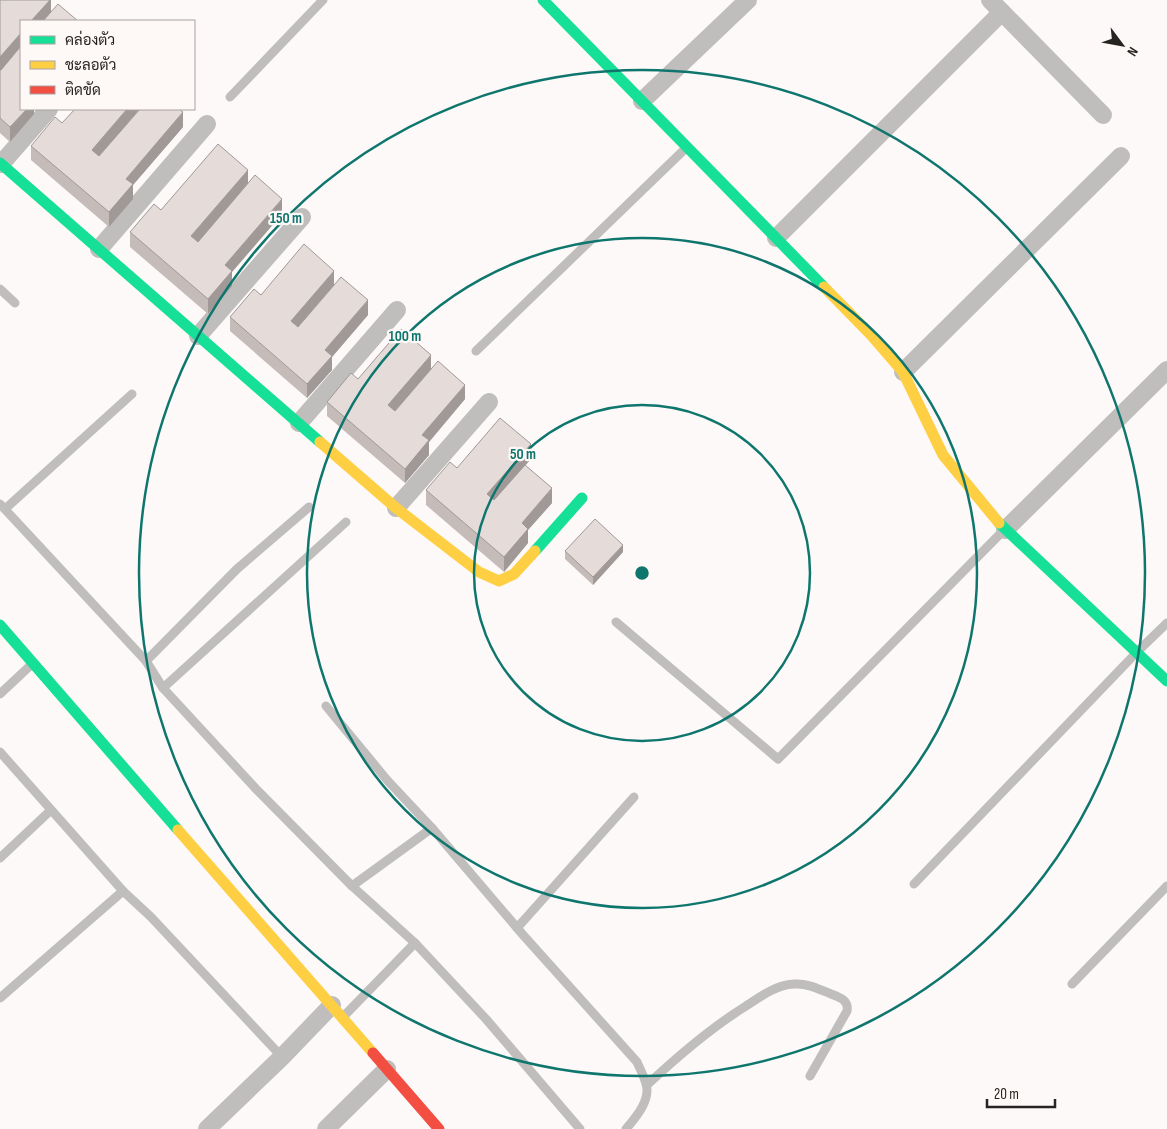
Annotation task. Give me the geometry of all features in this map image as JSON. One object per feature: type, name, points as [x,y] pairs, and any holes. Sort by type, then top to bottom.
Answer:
[{"type":"street","points":[[543,0],[871,335],[903,372],[943,455],[1005,530],[1167,681]]},
{"type":"street","points":[[642,100],[748,0]]},
{"type":"street","points":[[776,238],[996,6],[1103,115]]},
{"type":"street","points":[[48,110],[0,164],[396,508],[480,572],[499,581],[514,574],[582,498]]},
{"type":"street","points":[[99,249],[207,124]]},
{"type":"street","points":[[903,372],[1121,156]]},
{"type":"street","points":[[198,336],[302,217]]},
{"type":"street","points":[[299,423],[397,310]]},
{"type":"street","points":[[1005,530],[1167,370]]},
{"type":"street","points":[[396,508],[489,402]]},
{"type":"street","points":[[0,625],[439,1129]]},
{"type":"street","points":[[207,1129],[282,1057],[337,1011]]},
{"type":"street","points":[[326,1129],[386,1069]]},
{"type":"lane","points":[[230,97],[322,0]]},
{"type":"lane","points":[[476,351],[687,147]]},
{"type":"lane","points":[[0,289],[16,303]]},
{"type":"lane","points":[[132,394],[2,507],[146,661],[163,688],[258,790],[352,886],[415,943],[486,1019],[580,1129]]},
{"type":"lane","points":[[146,661],[238,569],[309,507]]},
{"type":"lane","points":[[163,688],[346,522]]},
{"type":"lane","points":[[616,622],[778,759],[1005,530]]},
{"type":"lane","points":[[914,884],[1136,652],[1167,623]]},
{"type":"lane","points":[[0,694],[34,662]]},
{"type":"lane","points":[[326,706],[387,780],[432,828],[517,928],[637,1062],[647,1085],[647,1096],[643,1106],[626,1129]]},
{"type":"lane","points":[[0,752],[123,891],[151,917],[282,1057]]},
{"type":"lane","points":[[517,928],[634,797]]},
{"type":"lane","points":[[0,858],[51,810]]},
{"type":"lane","points":[[352,886],[432,828]]},
{"type":"lane","points":[[1072,984],[1167,886]]},
{"type":"lane","points":[[0,998],[123,891]]},
{"type":"lane","points":[[337,1011],[415,943]]},
{"type":"lane","points":[[647,1085],[692,1044],[730,1016],[770,990],[794,984],[809,985],[839,998],[846,1002],[848,1006],[847,1011],[810,1076]]},
{"type":"building","points":[[0,0],[50,0],[32,20],[20,20],[20,34],[0,57]]},
{"type":"building","points":[[58,4],[77,20],[44,20]]},
{"type":"building","points":[[20,47],[20,110],[26,110],[10,127],[0,118],[1,70]]},
{"type":"building","points":[[74,110],[126,110],[92,150],[99,156],[139,110],[180,110],[183,112],[126,179],[133,184],[109,212],[31,146],[55,117],[62,123]]},
{"type":"building","points":[[218,144],[248,170],[191,236],[198,242],[255,175],[282,199],[225,265],[232,271],[208,299],[130,232],[154,204],[161,210]]},
{"type":"building","points":[[304,244],[334,271],[291,321],[298,327],[341,277],[368,300],[325,350],[332,356],[307,384],[230,317],[254,289],[261,295]]},
{"type":"building","points":[[401,329],[431,355],[388,405],[395,411],[438,361],[465,385],[422,435],[429,440],[405,469],[327,402],[351,373],[358,379]]},
{"type":"building","points":[[500,418],[531,444],[487,494],[494,500],[525,465],[552,488],[522,523],[528,529],[504,557],[426,490],[450,462],[457,468]]},
{"type":"building","points":[[595,519],[623,545],[593,577],[565,551]]},
{"type":"traffic: fast","points":[[543,0],[824,287]]},
{"type":"traffic: fast","points":[[0,163],[320,442]]},
{"type":"traffic: fast","points":[[535,551],[582,498]]},
{"type":"traffic: fast","points":[[999,523],[1167,681]]},
{"type":"traffic: fast","points":[[0,625],[178,830]]},
{"type":"traffic: slow","points":[[824,287],[871,335],[903,372],[943,455],[999,523]]},
{"type":"traffic: slow","points":[[320,442],[396,508],[479,572],[499,581],[514,574],[535,551]]},
{"type":"traffic: slow","points":[[178,830],[373,1053]]},
{"type":"traffic: jam","points":[[373,1053],[439,1129]]}]
